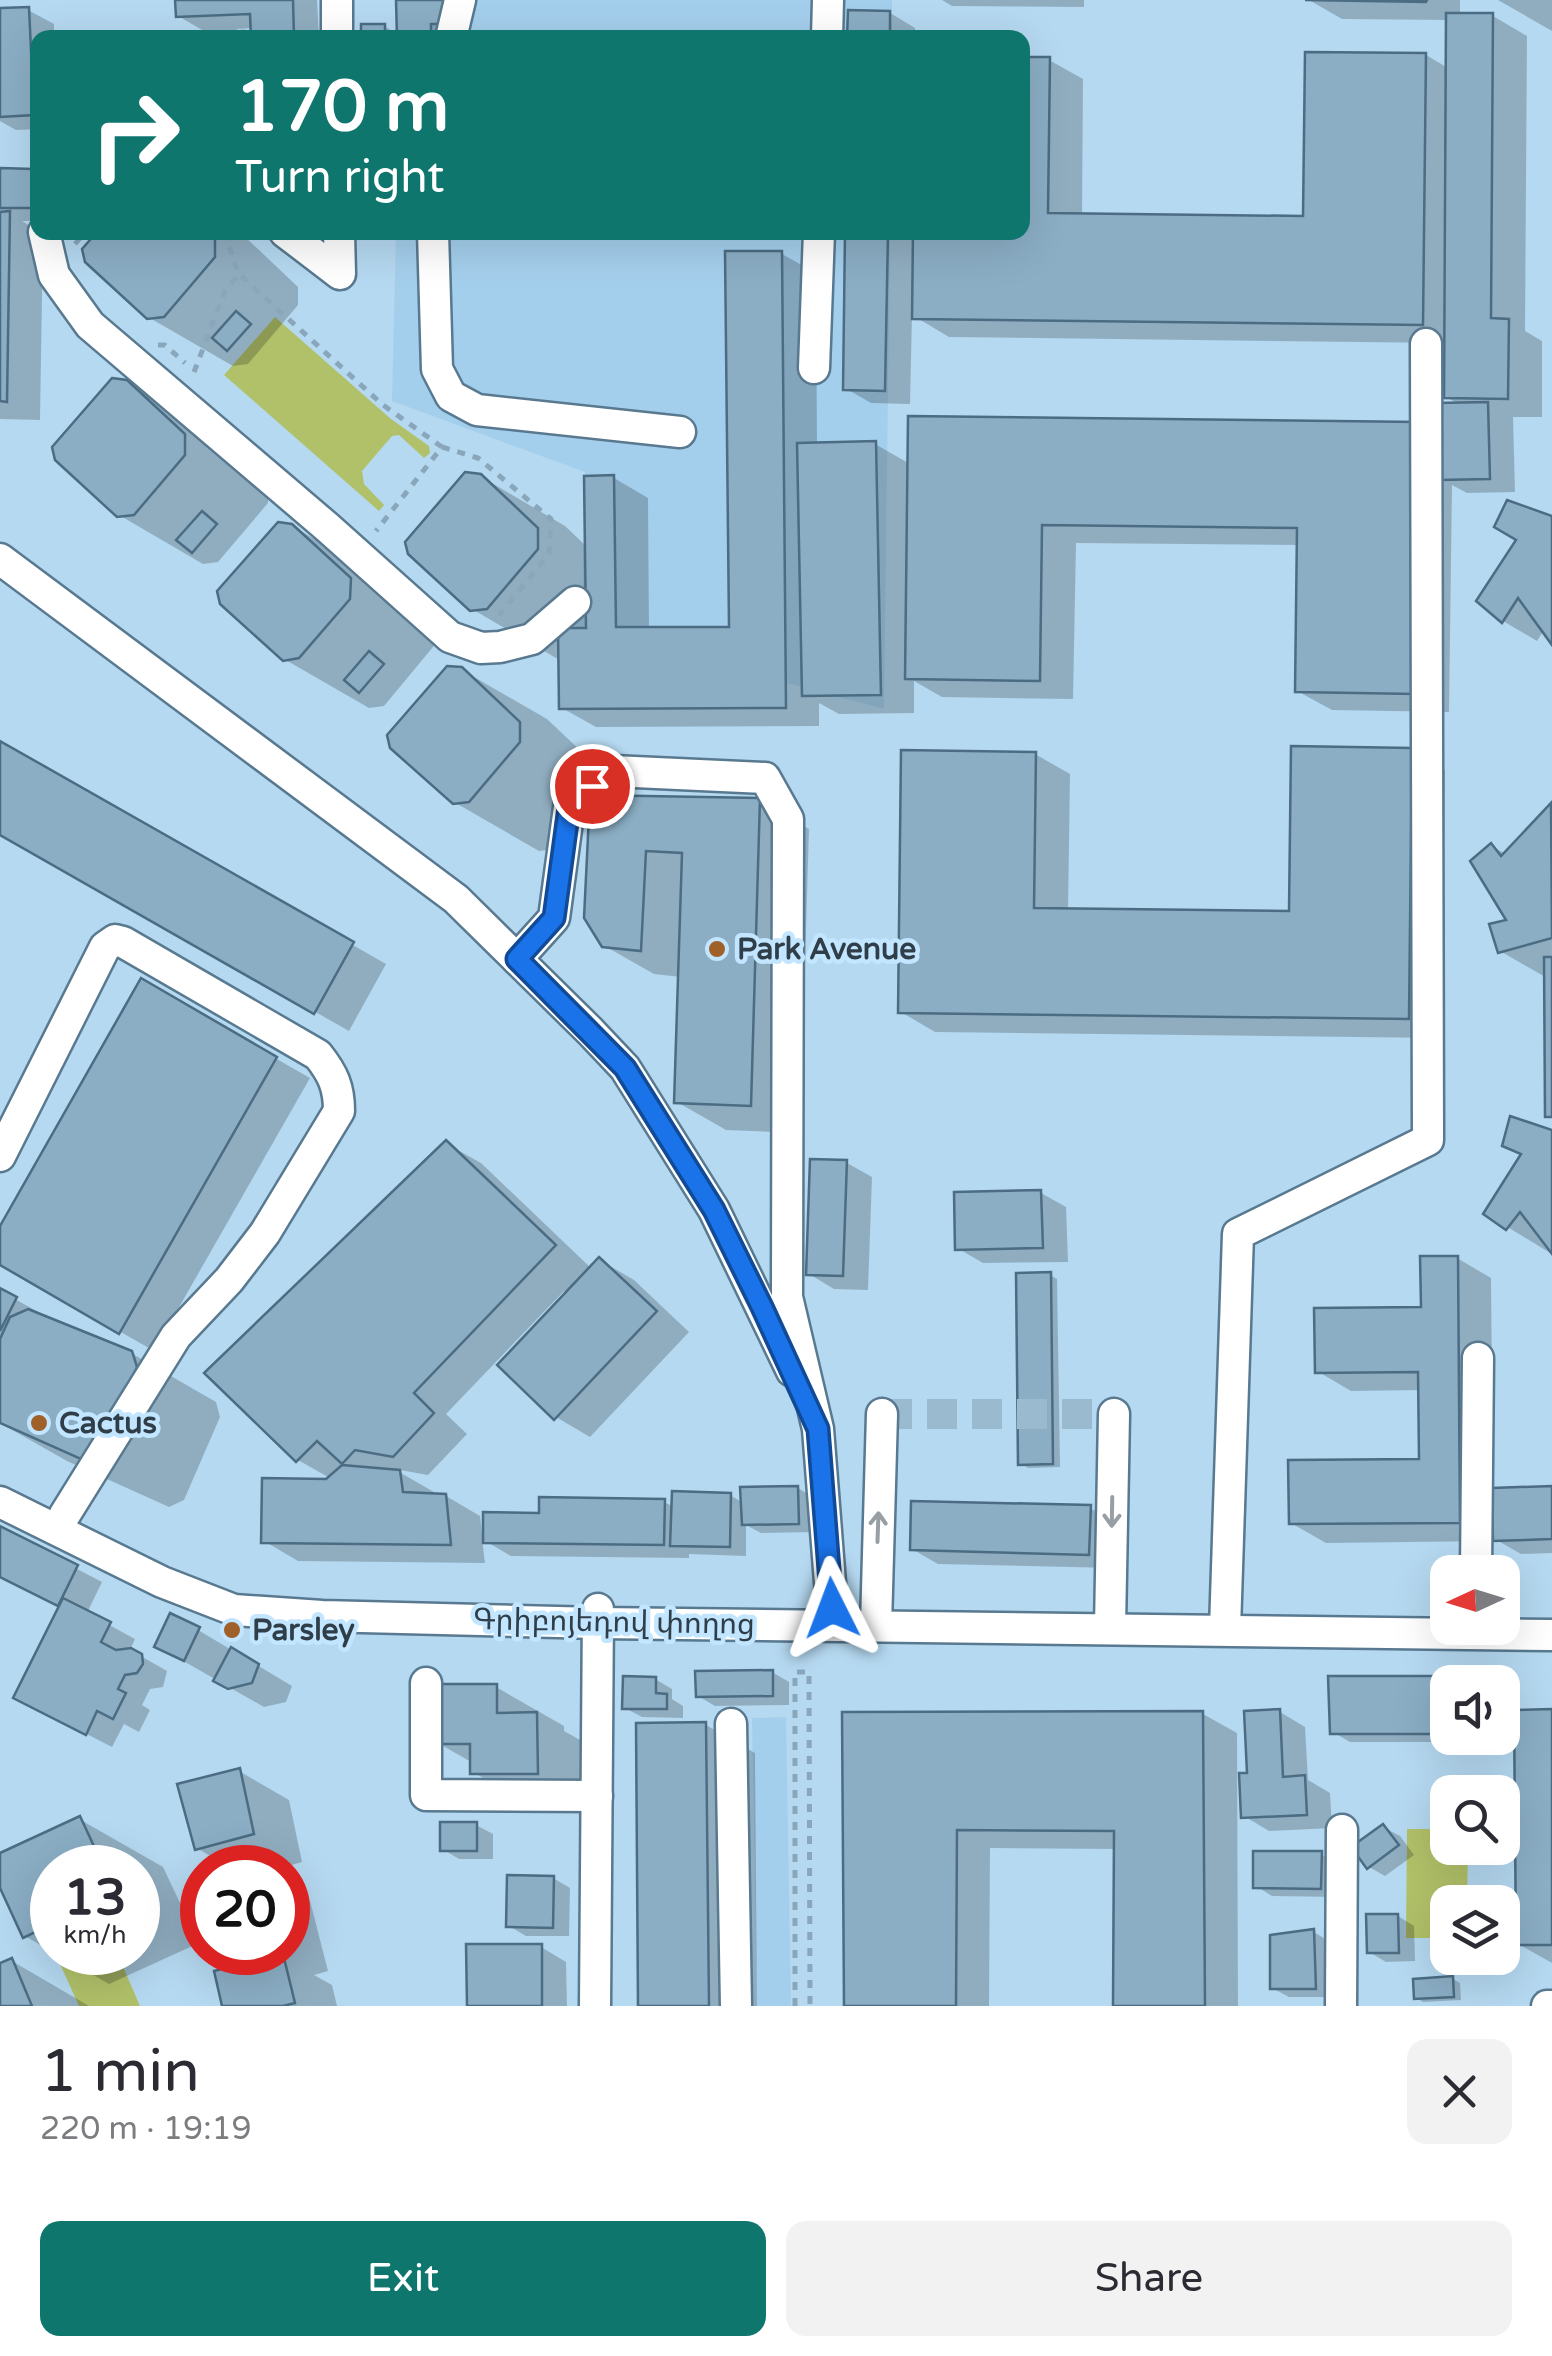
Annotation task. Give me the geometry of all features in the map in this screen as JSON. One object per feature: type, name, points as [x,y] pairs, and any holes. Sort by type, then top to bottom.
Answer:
[{"type":"street","points":[[336,30],[337,0]]},
{"type":"street","points":[[453,30],[460,0]]},
{"type":"street","points":[[827,30],[828,0]]},
{"type":"street","points":[[46,240],[54,275],[90,326],[313,515],[450,638],[481,648],[532,639],[575,602]]},
{"type":"street","points":[[295,240],[340,274],[340,240]]},
{"type":"street","points":[[433,240],[437,368],[451,396],[478,410],[680,432]]},
{"type":"street","points":[[814,368],[820,240]]},
{"type":"street","points":[[1225,1622],[1238,1234],[1428,1140],[1426,344]]},
{"type":"street","points":[[0,559],[456,899],[625,1068],[714,1210],[818,1429]]},
{"type":"street","points":[[517,959],[554,918],[570,800],[613,772],[765,778],[788,819],[788,1298],[818,1429],[832,1608]]},
{"type":"street","points":[[0,1156],[105,947],[115,940],[318,1055],[334,1074],[339,1091],[340,1111],[265,1233],[229,1280],[176,1336],[64,1516]]},
{"type":"street","points":[[1476,1555],[1478,1358]]},
{"type":"street","points":[[876,1617],[882,1414]]},
{"type":"street","points":[[1110,1620],[1114,1414]]},
{"type":"street","name":"Գրիբոյեդով փողոց","points":[[0,1486],[167,1570],[235,1594],[598,1616],[832,1608],[876,1617]]},
{"type":"street","name":"Գրիբոյեդով փողոց","points":[[0,1502],[162,1582],[234,1610],[322,1616],[1225,1622],[1552,1634]]},
{"type":"street","points":[[595,2006],[598,1616]]},
{"type":"street","points":[[1520,1618],[1552,1617]]},
{"type":"street","name":"Գրիբոյեդով փողոց","points":[[1225,1622],[1430,1618]]},
{"type":"street","points":[[426,1684],[426,1795],[597,1796]]},
{"type":"street","points":[[731,1724],[736,2006]]},
{"type":"street","points":[[1341,2006],[1342,1830]]},
{"type":"path","points":[[70,249],[77,240]]},
{"type":"path","points":[[227,240],[238,274],[383,405],[442,447],[478,458],[551,519],[549,554],[497,618]]},
{"type":"path","points":[[146,344],[165,345],[194,372],[225,291],[238,274]]},
{"type":"path","points":[[374,533],[442,447]]},
{"type":"path","points":[[795,1672],[809,1672],[810,1719],[810,2003],[795,2003],[795,1672]]},
{"type":"path","points":[[794,1719],[810,1719]]},
{"type":"path","points":[[794,1732],[810,1732]]},
{"type":"path","points":[[795,1801],[810,1800]]},
{"type":"path","points":[[794,1816],[810,1816]]},
{"type":"path","points":[[795,1874],[810,1874]]},
{"type":"path","points":[[795,1940],[810,1940]]},
{"type":"shaded area","points":[[400,0],[892,0],[892,30],[400,30]]},
{"type":"shaded area","points":[[396,240],[890,240],[884,709],[557,621],[582,619],[585,472],[392,401]]},
{"type":"shaded area","points":[[786,1717],[791,2006],[757,2006],[752,1718]]},
{"type":"green space","points":[[275,317],[391,419],[429,446],[430,453],[424,458],[399,435],[392,436],[362,471],[364,484],[384,505],[379,511],[224,375]]},
{"type":"green space","points":[[1407,1829],[1430,1829],[1430,1865],[1468,1865],[1467,1885],[1430,1885],[1430,1938],[1406,1938]]},
{"type":"green space","points":[[65,1975],[127,1975],[140,2006],[79,2006]]},
{"type":"building","points":[[175,0],[293,0],[294,30],[251,30],[250,14],[176,17]]},
{"type":"building","points":[[396,0],[447,0],[448,24],[431,24],[431,30],[397,30]]},
{"type":"building","points":[[1305,0],[1427,0],[1426,2]]},
{"type":"building","points":[[29,7],[30,115],[0,117],[0,8]]},
{"type":"building","points":[[848,10],[890,11],[890,30],[847,30]]},
{"type":"building","points":[[1446,13],[1493,13],[1491,318],[1509,319],[1508,399],[1444,398]]},
{"type":"building","points":[[361,24],[385,24],[385,30],[361,30]]},
{"type":"building","points":[[1305,52],[1426,53],[1423,325],[912,319],[913,240],[1030,240],[1030,57],[1050,57],[1048,213],[1303,216]]},
{"type":"building","points":[[0,168],[30,169],[30,208],[0,208]]},
{"type":"building","points":[[10,211],[7,402],[0,401],[0,212]]},
{"type":"building","points":[[90,240],[215,240],[215,257],[164,317],[147,319],[85,262],[82,249]]},
{"type":"building","points":[[845,240],[888,240],[885,391],[843,390]]},
{"type":"building","points":[[725,251],[782,251],[786,708],[559,709],[558,628],[586,628],[584,476],[614,475],[616,627],[729,627]]},
{"type":"building","points":[[236,311],[251,324],[227,351],[212,338]]},
{"type":"building","points":[[112,378],[127,380],[185,434],[185,455],[134,515],[117,517],[55,460],[52,447]]},
{"type":"building","points":[[1488,402],[1490,479],[1439,480],[1437,403]]},
{"type":"building","points":[[908,416],[1419,422],[1416,694],[1295,692],[1297,528],[1042,525],[1040,681],[905,679]]},
{"type":"building","points":[[876,441],[881,695],[802,696],[797,443]]},
{"type":"building","points":[[465,472],[481,474],[538,528],[538,549],[487,609],[470,611],[408,554],[405,542]]},
{"type":"building","points":[[1507,500],[1552,516],[1552,645],[1518,598],[1502,623],[1476,601],[1516,540],[1494,527]]},
{"type":"building","points":[[202,511],[217,524],[192,553],[176,540]]},
{"type":"building","points":[[278,522],[292,524],[351,578],[350,599],[299,658],[283,661],[220,604],[217,591]]},
{"type":"building","points":[[369,651],[384,664],[359,693],[344,680]]},
{"type":"building","points":[[447,666],[462,667],[520,722],[520,742],[469,802],[453,804],[390,748],[387,735]]},
{"type":"building","points":[[0,741],[354,942],[314,1014],[0,835]]},
{"type":"building","points":[[1291,746],[1412,748],[1409,1019],[898,1013],[901,750],[1036,752],[1034,908],[1289,911]]},
{"type":"building","name":"Park Avenue","points":[[590,795],[760,798],[751,1106],[674,1103],[682,853],[646,851],[641,951],[602,947],[584,918]]},
{"type":"building","points":[[1551,803],[1552,938],[1498,953],[1489,924],[1506,920],[1470,861],[1491,843],[1501,856]]},
{"type":"building","points":[[1544,957],[1552,957],[1552,1117],[1545,1117]]},
{"type":"building","points":[[141,978],[277,1057],[119,1334],[0,1265],[0,1226]]},
{"type":"building","points":[[1510,1116],[1552,1130],[1552,1254],[1520,1212],[1506,1230],[1483,1214],[1521,1154],[1502,1146]]},
{"type":"building","points":[[446,1140],[556,1245],[414,1393],[434,1413],[393,1457],[355,1450],[342,1464],[317,1441],[296,1462],[204,1373]]},
{"type":"building","points":[[810,1159],[847,1160],[843,1276],[806,1275]]},
{"type":"building","points":[[1041,1190],[1043,1248],[955,1250],[954,1192]]},
{"type":"building","points":[[1420,1256],[1458,1256],[1460,1523],[1289,1524],[1288,1460],[1419,1459],[1418,1372],[1315,1373],[1314,1308],[1421,1307]]},
{"type":"building","points":[[599,1257],[657,1311],[554,1420],[497,1365]]},
{"type":"building","points":[[1051,1272],[1053,1464],[1018,1465],[1016,1273]]},
{"type":"building","points":[[0,1288],[17,1297],[0,1331]]},
{"type":"building","points":[[28,1309],[132,1351],[137,1367],[100,1452],[83,1460],[0,1423],[0,1339],[10,1317]]},
{"type":"building","points":[[342,1465],[400,1470],[403,1492],[446,1494],[451,1545],[261,1543],[262,1478],[326,1479]]},
{"type":"building","points":[[798,1486],[799,1524],[742,1525],[740,1487]]},
{"type":"building","points":[[1552,1486],[1552,1539],[1493,1541],[1492,1488]]},
{"type":"building","points":[[672,1491],[731,1493],[730,1547],[670,1546]]},
{"type":"building","points":[[539,1497],[665,1499],[664,1545],[483,1543],[483,1512],[539,1513]]},
{"type":"building","points":[[911,1501],[1091,1505],[1089,1555],[910,1550]]},
{"type":"building","points":[[0,1526],[78,1565],[58,1606],[0,1577]]},
{"type":"building","points":[[63,1598],[111,1622],[101,1642],[116,1650],[131,1648],[142,1654],[143,1664],[137,1673],[125,1675],[118,1689],[126,1693],[113,1719],[97,1711],[86,1735],[13,1698]]},
{"type":"building","points":[[170,1613],[200,1627],[184,1661],[154,1647]]},
{"type":"building","points":[[231,1647],[259,1664],[252,1683],[228,1689],[213,1681]]},
{"type":"building","points":[[773,1670],[773,1696],[696,1697],[695,1671]]},
{"type":"building","points":[[623,1676],[656,1677],[656,1693],[667,1694],[667,1709],[622,1709]]},
{"type":"building","points":[[1328,1676],[1430,1676],[1430,1734],[1330,1734]]},
{"type":"building","points":[[433,1684],[497,1684],[497,1713],[537,1712],[538,1774],[470,1774],[470,1744],[434,1744]]},
{"type":"building","points":[[1280,1709],[1283,1777],[1305,1775],[1307,1815],[1241,1818],[1239,1773],[1247,1773],[1244,1711]]},
{"type":"building","points":[[1552,1709],[1552,1945],[1520,1945],[1520,1885],[1515,1885],[1515,1865],[1520,1865],[1520,1775],[1515,1775],[1514,1755],[1520,1755],[1520,1710]]},
{"type":"building","points":[[1203,1711],[1205,2006],[1113,2006],[1114,1831],[957,1830],[956,2006],[844,2006],[842,1712]]},
{"type":"building","points":[[706,1722],[709,2006],[638,2006],[636,1723]]},
{"type":"building","points":[[240,1768],[254,1834],[213,1845],[194,1845],[177,1784]]},
{"type":"building","points":[[80,1816],[93,1845],[30,1845],[30,1935],[23,1938],[0,1888],[0,1853]]},
{"type":"building","points":[[440,1822],[477,1822],[477,1851],[440,1851]]},
{"type":"building","points":[[1383,1824],[1399,1845],[1367,1869],[1351,1847]]},
{"type":"building","points":[[1253,1851],[1322,1851],[1321,1889],[1253,1888]]},
{"type":"building","points":[[507,1875],[554,1876],[553,1928],[506,1927]]},
{"type":"building","points":[[1366,1914],[1398,1914],[1399,1953],[1367,1953]]},
{"type":"building","points":[[1314,1929],[1316,1989],[1270,1989],[1270,1935]]},
{"type":"building","points":[[466,1944],[542,1944],[542,2006],[467,2006]]},
{"type":"building","points":[[12,1958],[32,2006],[0,2006],[0,1963]]},
{"type":"building","points":[[215,1975],[288,1975],[295,2003],[283,2006],[222,2006]]},
{"type":"building","points":[[1453,1976],[1454,1997],[1414,1999],[1413,1979]]},
{"type":"tunnel","points":[[882,1414],[1114,1414]]},
{"type":"place","name":"Park Avenue","points":[[717,949]]},
{"type":"place","name":"Cactus","points":[[39,1423]]},
{"type":"place","name":"Parsley","points":[[232,1630]]},
{"type":"route","points":[[592,786],[570,800],[554,918],[517,959],[625,1068],[714,1210],[762,1307],[818,1429],[832,1608]]}]
